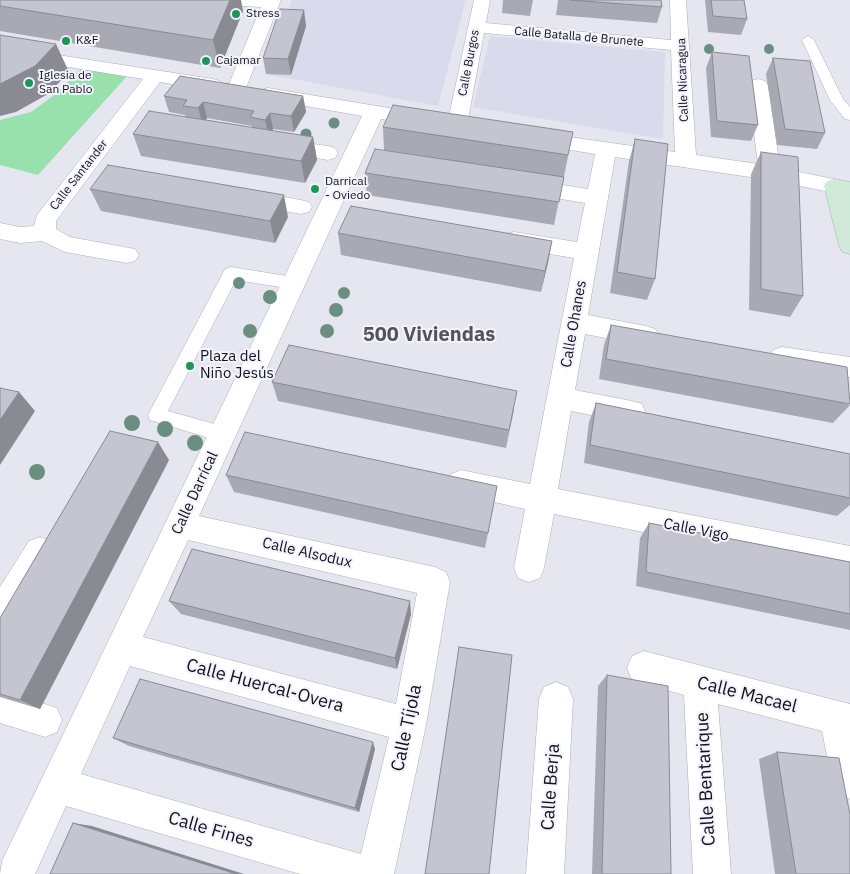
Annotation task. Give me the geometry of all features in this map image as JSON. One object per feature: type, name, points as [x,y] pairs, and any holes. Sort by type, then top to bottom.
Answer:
[{"type":"main road","points":[[842,188],[850,246]]},
{"type":"street","points":[[221,0],[273,1],[237,89]]},
{"type":"street","name":"Calle Burgos","points":[[374,112],[466,127],[477,27],[482,0]]},
{"type":"street","name":"Calle Nicaragua","points":[[678,0],[682,46],[686,160]]},
{"type":"street","name":"Calle Batalla de Brunete","points":[[477,27],[682,46]]},
{"type":"street","points":[[0,51],[374,112]]},
{"type":"street","name":"Calle Santander","points":[[44,233],[44,220],[93,170],[132,120],[155,76]]},
{"type":"street","points":[[758,84],[770,173]]},
{"type":"street","name":"Calle Darrícal","points":[[15,874],[293,283],[325,210],[374,112]]},
{"type":"street","points":[[512,134],[770,173],[842,188]]},
{"type":"street","points":[[260,142],[351,157]]},
{"type":"street","name":"Calle Ohanes","points":[[529,568],[606,149]]},
{"type":"street","points":[[509,183],[596,198]]},
{"type":"street","points":[[235,195],[325,210]]},
{"type":"street","points":[[0,231],[20,235],[44,233],[65,244],[127,255]]},
{"type":"street","points":[[491,237],[587,252]]},
{"type":"street","points":[[574,322],[666,340]]},
{"type":"street","points":[[762,354],[850,367]]},
{"type":"street","points":[[560,398],[657,416]]},
{"type":"street","points":[[222,434],[251,440]]},
{"type":"street","name":"Calle Vigo","points":[[435,478],[850,560]]},
{"type":"street","name":"Calle Alsodux","points":[[180,525],[435,582]]},
{"type":"street","points":[[0,616],[56,526]]},
{"type":"street","name":"Calle Tíjola","points":[[375,874],[409,725],[435,582]]},
{"type":"street","name":"Calle Huercal-Overa","points":[[122,648],[409,725]]},
{"type":"street","name":"Calle Macael","points":[[644,668],[844,720]]},
{"type":"street","name":"Calle Bentarique","points":[[700,683],[712,874]]},
{"type":"street","name":"Calle Berja","points":[[545,874],[556,699]]},
{"type":"street","points":[[0,706],[45,720]]},
{"type":"street","points":[[844,720],[850,781]]},
{"type":"street","name":"Calle Fines","points":[[57,785],[365,874]]},
{"type":"lane","points":[[808,40],[836,100],[850,116]]},
{"type":"lane","points":[[222,434],[157,415],[231,272],[293,283]]},
{"type":"shaded area","points":[[292,0],[466,0],[438,106],[266,74]]},
{"type":"shaded area","points":[[490,36],[665,52],[663,139],[473,107]]},
{"type":"green space","points":[[81,69],[128,75],[38,175],[0,165],[0,120],[31,112],[57,93]]},
{"type":"building","points":[[0,0],[230,0],[213,40],[0,6]]},
{"type":"building","points":[[571,0],[661,0],[662,7]]},
{"type":"building","points":[[711,0],[744,0],[747,19],[713,16]]},
{"type":"building","points":[[280,9],[304,10],[288,59],[263,58]]},
{"type":"building","points":[[0,35],[56,44],[35,66],[0,84]]},
{"type":"building","points":[[712,52],[749,56],[758,125],[717,121]]},
{"type":"building","points":[[773,58],[810,61],[825,133],[785,129]]},
{"type":"building","points":[[180,76],[303,96],[291,116],[270,113],[265,120],[250,117],[254,111],[203,102],[198,108],[183,106],[187,100],[164,96]]},
{"type":"building","points":[[393,105],[573,132],[568,155],[383,127]]},
{"type":"building","points":[[149,111],[313,137],[301,161],[133,134]]},
{"type":"building","points":[[635,139],[668,144],[655,279],[617,272]]},
{"type":"building","points":[[375,149],[564,177],[559,202],[365,173]]},
{"type":"building","points":[[761,152],[798,157],[803,296],[761,289]]},
{"type":"building","points":[[108,165],[284,195],[270,221],[90,189]]},
{"type":"building","points":[[351,206],[552,241],[545,271],[338,233]]},
{"type":"building","points":[[611,325],[847,367],[850,404],[606,359]]},
{"type":"building","points":[[289,345],[517,391],[509,430],[272,382]]},
{"type":"building","points":[[0,388],[19,392],[0,420]]},
{"type":"building","points":[[596,403],[850,454],[850,498],[590,445]]},
{"type":"building","points":[[110,431],[158,442],[20,700],[0,694],[0,618]]},
{"type":"building","points":[[245,432],[497,486],[488,533],[226,475]]},
{"type":"building","points":[[649,523],[850,562],[850,614],[646,572]]},
{"type":"building","points":[[192,549],[410,601],[395,658],[169,601]]},
{"type":"building","points":[[459,647],[512,655],[489,874],[425,874]]},
{"type":"building","points":[[607,675],[668,686],[671,874],[602,874]]},
{"type":"building","points":[[140,679],[373,742],[355,808],[113,738]]},
{"type":"building","points":[[777,752],[839,758],[850,815],[850,874],[796,874]]},
{"type":"building","points":[[73,823],[236,874],[50,874]]},
{"type":"place","name":"Stress","points":[[236,14]]},
{"type":"place","name":"K&F","points":[[66,41]]},
{"type":"place","name":"Cajamar","points":[[206,61]]},
{"type":"place","name":"Iglesia de San Pablo","points":[[29,83]]},
{"type":"place","name":"Darrical - Oviedo","points":[[315,189]]},
{"type":"place","name":"Plaza del Niño Jesús","points":[[190,366]]},
{"type":"district","name":"500 Viviendas","points":[[429,335]]}]
